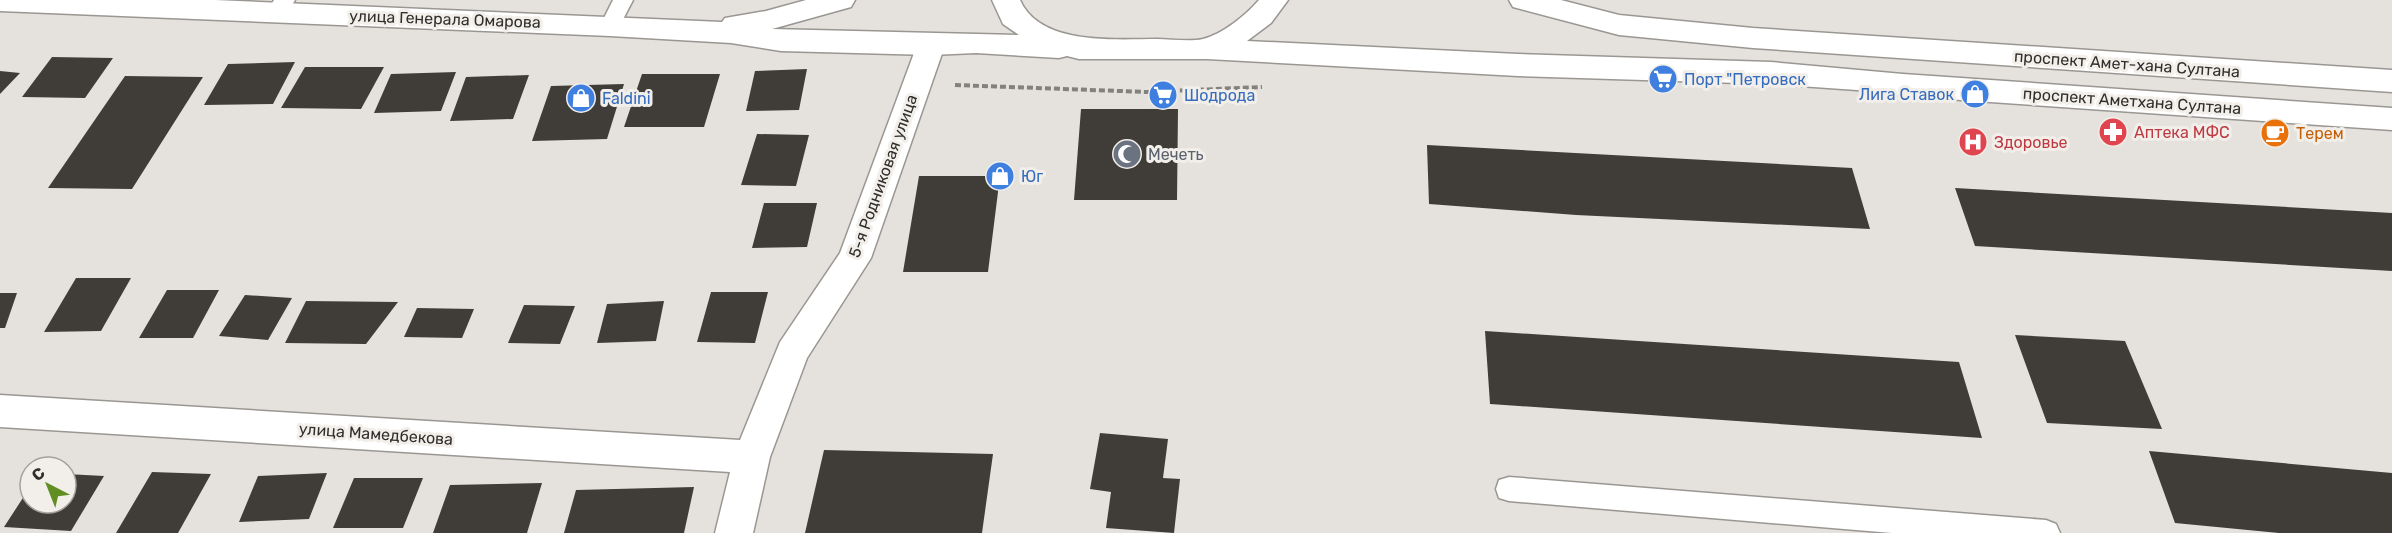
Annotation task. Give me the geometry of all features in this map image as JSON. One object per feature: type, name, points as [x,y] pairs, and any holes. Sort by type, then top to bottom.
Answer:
[{"type":"main road","name":"улица Генерала Омарова","points":[[63,0],[617,11],[699,28],[774,31]]},
{"type":"main road","points":[[774,31],[841,0]]},
{"type":"main road","points":[[1006,0],[1013,17],[1034,32],[1079,49]]},
{"type":"main road","points":[[1207,49],[1240,33],[1268,10],[1274,0]]},
{"type":"main road","name":"проспект Амет-хана Султана","points":[[1523,0],[1619,26],[1931,51],[2392,81]]},
{"type":"main road","name":"улица Генерала Омарова","points":[[0,1],[731,33],[774,31]]},
{"type":"main road","name":"проспект Аметхана Султана","points":[[774,31],[930,45],[976,43],[1079,49],[1207,49],[1518,66],[1771,73],[1871,80],[1914,86],[2392,119]]},
{"type":"main road","name":"5-я Родниковая улица","points":[[734,533],[753,457],[792,352],[855,258],[930,45]]},
{"type":"main road","name":"улица Мамедбекова","points":[[0,411],[753,457]]},
{"type":"lane","points":[[1509,489],[2046,533]]},
{"type":"building","points":[[52,57],[113,58],[85,98],[22,97]]},
{"type":"building","points":[[295,62],[273,104],[204,105],[228,64]]},
{"type":"building","points":[[305,67],[384,67],[361,109],[281,108]]},
{"type":"building","points":[[807,69],[799,110],[746,111],[755,71]]},
{"type":"building","points":[[0,71],[20,73],[0,94]]},
{"type":"building","points":[[456,72],[441,111],[374,113],[391,74]]},
{"type":"building","points":[[642,74],[720,74],[704,127],[624,127]]},
{"type":"building","points":[[529,75],[513,119],[450,121],[466,77]]},
{"type":"building","points":[[125,76],[203,77],[132,189],[48,188]]},
{"type":"building","points":[[624,84],[607,139],[532,141],[551,86]]},
{"type":"building","name":"Мечеть","points":[[1081,109],[1178,109],[1177,200],[1074,200]]},
{"type":"building","points":[[757,134],[809,135],[796,186],[741,185]]},
{"type":"building","points":[[1427,145],[1852,168],[1870,229],[1576,215],[1429,204]]},
{"type":"building","points":[[919,176],[1000,176],[988,272],[903,272]]},
{"type":"building","points":[[1955,188],[2392,213],[2392,271],[1975,246]]},
{"type":"building","points":[[764,203],[817,203],[807,247],[752,248]]},
{"type":"building","points":[[76,278],[131,278],[101,331],[44,332]]},
{"type":"building","points":[[167,290],[219,290],[193,338],[139,338]]},
{"type":"building","points":[[711,292],[768,292],[755,343],[697,342]]},
{"type":"building","points":[[0,293],[17,293],[5,328],[0,328]]},
{"type":"building","points":[[245,295],[292,298],[268,340],[219,336]]},
{"type":"building","points":[[306,301],[398,302],[366,344],[285,343]]},
{"type":"building","points":[[664,301],[656,341],[597,343],[607,304]]},
{"type":"building","points":[[524,305],[575,306],[560,344],[508,343]]},
{"type":"building","points":[[417,308],[474,309],[462,338],[404,337]]},
{"type":"building","points":[[1485,331],[1959,362],[1982,438],[1490,404]]},
{"type":"building","points":[[2015,335],[2125,341],[2162,429],[2047,423]]},
{"type":"building","points":[[1100,433],[1168,439],[1163,478],[1180,479],[1174,533],[1106,528],[1111,492],[1090,489]]},
{"type":"building","points":[[824,450],[993,454],[982,533],[805,533]]},
{"type":"building","points":[[2149,451],[2392,473],[2392,533],[2279,533],[2175,523]]},
{"type":"building","points":[[152,472],[211,474],[178,533],[116,533]]},
{"type":"building","points":[[327,473],[309,519],[239,522],[258,476]]},
{"type":"building","points":[[78,475],[104,476],[71,531],[4,527],[18,505],[18,515],[78,515]]},
{"type":"building","points":[[354,478],[423,478],[403,528],[333,528]]},
{"type":"building","points":[[542,483],[527,533],[433,533],[450,485]]},
{"type":"building","points":[[694,487],[684,533],[564,533],[576,490]]},
{"type":"place","name":"Порт \"Петровск","points":[[1663,79]]},
{"type":"place","name":"Лига Ставок","points":[[1975,94]]},
{"type":"place","name":"Шодрода","points":[[1163,95]]},
{"type":"place","name":"Faldini","points":[[581,98]]},
{"type":"place","name":"Аптека МФС","points":[[2113,132]]},
{"type":"place","name":"Терем","points":[[2275,133]]},
{"type":"place","name":"Здоровье","points":[[1973,142]]},
{"type":"place","name":"Мечеть","points":[[1127,154]]},
{"type":"place","name":"Юг","points":[[1000,176]]}]
